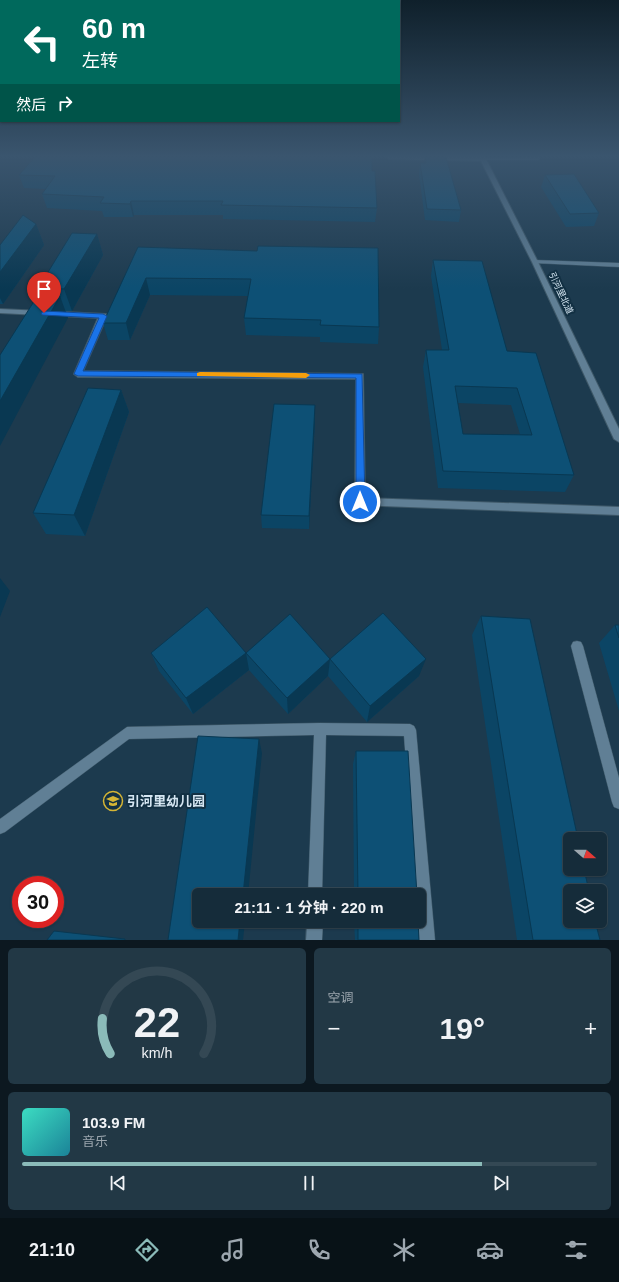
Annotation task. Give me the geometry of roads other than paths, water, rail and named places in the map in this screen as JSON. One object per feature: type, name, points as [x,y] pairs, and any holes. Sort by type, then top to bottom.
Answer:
[{"type":"street","name":"引河里北道","points":[[504,201],[619,440]]},
{"type":"street","points":[[0,311],[103,316],[78,374],[360,376],[360,502],[619,511]]},
{"type":"lane","points":[[535,262],[619,265]]},
{"type":"lane","points":[[577,646],[619,802]]},
{"type":"lane","points":[[0,827],[127,733],[320,729],[410,730],[427,940]]},
{"type":"lane","points":[[315,888],[320,729]]},
{"type":"lane","points":[[314,940],[315,928]]},
{"type":"place","name":"引河里幼儿园","points":[[113,801]]}]
